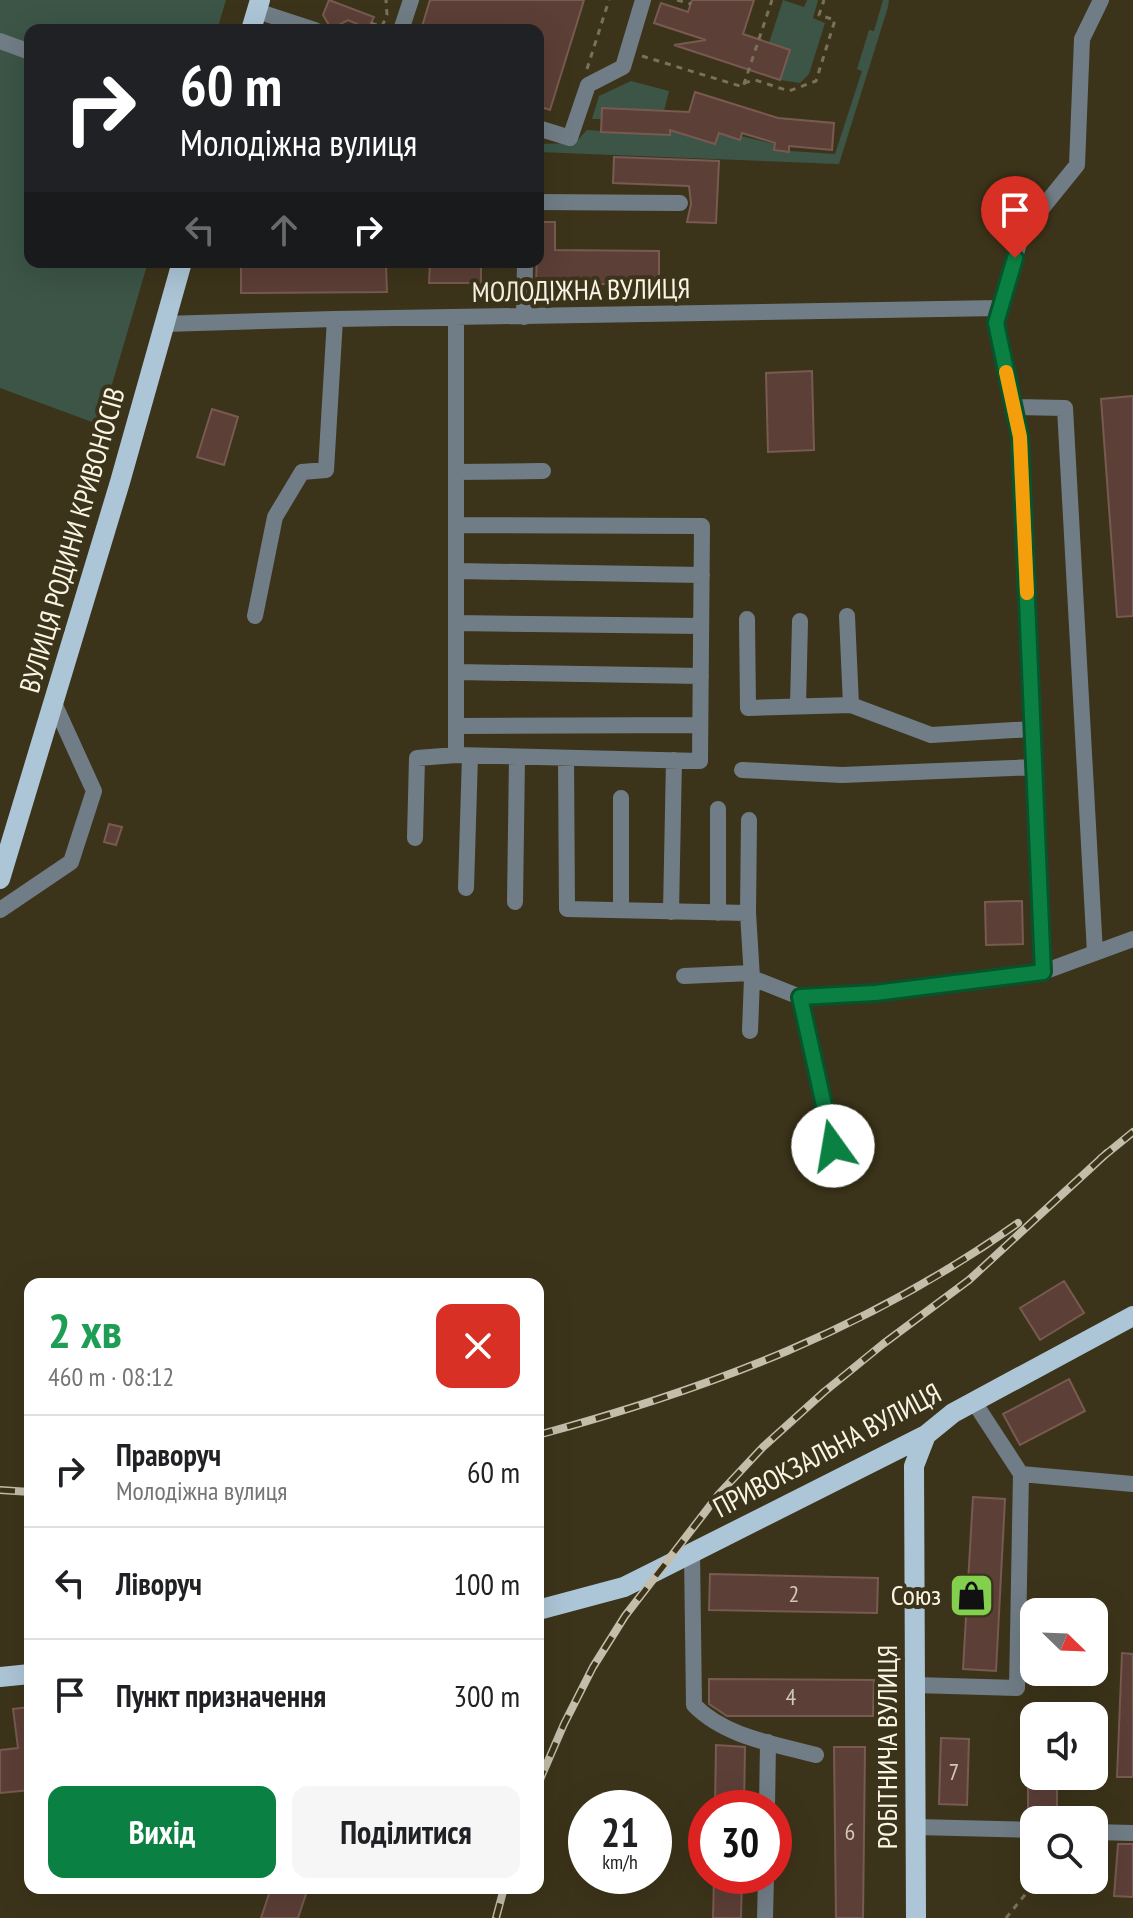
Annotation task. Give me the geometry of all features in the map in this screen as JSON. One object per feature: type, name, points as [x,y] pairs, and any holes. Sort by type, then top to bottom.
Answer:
[{"type":"main road","name":"ВУЛИЦЯ РОДИНИ КРИВОНОСІВ","points":[[0,879],[180,268]]},
{"type":"main road","name":"ПРИВОКЗАЛЬНА ВУЛИЦЯ","points":[[544,1608],[624,1587],[926,1435],[953,1413],[1133,1316]]},
{"type":"main road","name":"РОБІТНИЧА ВУЛИЦЯ","points":[[916,1918],[914,1466],[926,1435]]},
{"type":"main road","points":[[0,1677],[24,1675]]},
{"type":"street","points":[[403,24],[411,0]]},
{"type":"street","points":[[544,130],[570,138],[588,85],[623,67],[643,0]]},
{"type":"street","points":[[1043,972],[1020,437],[996,323],[1022,233],[1077,165],[1082,39],[1101,0]]},
{"type":"street","points":[[256,14],[293,24]]},
{"type":"street","points":[[0,41],[24,50]]},
{"type":"street","points":[[544,202],[680,203]]},
{"type":"street","points":[[524,317],[525,268]]},
{"type":"street","name":"МОЛОДІЖНА ВУЛИЦЯ","points":[[164,324],[1000,308]]},
{"type":"street","points":[[456,318],[456,726],[463,756],[466,888]]},
{"type":"street","points":[[255,616],[275,517],[302,472],[326,470],[335,319]]},
{"type":"street","points":[[1014,407],[1065,408],[1095,953]]},
{"type":"street","points":[[456,472],[543,471]]},
{"type":"street","points":[[415,838],[417,758],[463,756],[700,761],[702,526],[456,525]]},
{"type":"street","points":[[456,571],[702,575]]},
{"type":"street","points":[[847,616],[851,705]]},
{"type":"street","points":[[747,619],[748,708],[851,705],[931,735],[1032,729]]},
{"type":"street","points":[[798,706],[800,621]]},
{"type":"street","points":[[456,623],[701,626]]},
{"type":"street","points":[[456,672],[701,676]]},
{"type":"street","points":[[0,910],[71,862],[94,791],[53,701]]},
{"type":"street","points":[[456,726],[700,725]]},
{"type":"street","points":[[515,902],[517,757]]},
{"type":"street","points":[[566,758],[567,909],[748,913]]},
{"type":"street","points":[[671,912],[674,760]]},
{"type":"street","points":[[742,770],[842,775],[1034,767]]},
{"type":"street","points":[[621,798],[621,910]]},
{"type":"street","points":[[718,809],[718,913]]},
{"type":"street","points":[[749,820],[750,1031]]},
{"type":"street","points":[[684,976],[751,976],[800,997],[875,993],[1043,972],[1133,939]]},
{"type":"street","points":[[800,997],[833,1146]]},
{"type":"street","points":[[915,1685],[1017,1688],[1021,1474],[974,1402]]},
{"type":"street","points":[[1021,1474],[1133,1484]]},
{"type":"street","points":[[692,1553],[694,1705],[710,1721],[816,1755]]},
{"type":"street","points":[[767,1790],[768,1742]]},
{"type":"street","points":[[916,1827],[1020,1830]]},
{"type":"street","points":[[1108,1832],[1133,1833]]},
{"type":"street","points":[[765,1918],[766,1894]]},
{"type":"path","points":[[383,24],[387,15],[386,0]]},
{"type":"path","points":[[584,79],[609,0]]},
{"type":"path","points":[[677,0],[691,4]]},
{"type":"path","points":[[638,55],[743,87],[772,0]]},
{"type":"path","points":[[744,83],[755,80],[789,91],[816,81],[835,20],[819,15],[824,0]]},
{"type":"path","points":[[1006,1918],[1026,1894]]},
{"type":"green space","points":[[0,0],[226,0],[219,24],[24,24],[24,268],[146,268],[100,425],[0,388]]},
{"type":"green space","points":[[783,0],[804,7],[807,0],[818,0],[813,18],[825,23],[809,74],[800,83],[780,80],[790,50],[769,43]]},
{"type":"green space","points":[[883,0],[889,0],[839,164],[544,152],[544,144],[575,143],[587,130],[669,135],[670,129],[721,127],[726,135],[739,140],[741,136],[774,144],[775,150],[835,154],[862,71],[857,69],[869,30],[874,31]]},
{"type":"green space","points":[[631,81],[669,91],[664,111],[602,108],[601,119],[592,119],[599,96]]},
{"type":"building","points":[[329,0],[374,17],[370,24],[348,20],[341,24],[328,24],[323,15]]},
{"type":"building","points":[[430,0],[584,0],[550,110],[544,108],[544,24],[423,24]]},
{"type":"building","points":[[692,0],[754,0],[743,34],[790,50],[780,80],[674,45],[706,40],[654,23],[661,3],[688,12]]},
{"type":"building","points":[[695,92],[778,118],[834,123],[832,150],[789,146],[789,152],[774,150],[775,143],[742,133],[740,140],[719,133],[715,144],[670,130],[670,135],[601,132],[602,108],[689,112]]},
{"type":"building","points":[[614,157],[719,161],[716,223],[687,222],[691,204],[689,186],[613,183]]},
{"type":"building","points":[[544,222],[555,222],[555,250],[659,251],[659,285],[536,283],[536,268],[544,268]]},
{"type":"building","points":[[241,268],[386,268],[387,292],[241,293]]},
{"type":"building","points":[[430,268],[481,268],[481,283],[429,283]]},
{"type":"building","points":[[812,371],[814,450],[768,452],[766,373]]},
{"type":"building","points":[[1133,396],[1133,616],[1117,617],[1101,399]]},
{"type":"building","points":[[212,409],[238,417],[224,465],[197,457]]},
{"type":"building","points":[[109,824],[122,827],[116,845],[104,842]]},
{"type":"building","points":[[1022,901],[1023,944],[986,945],[985,902]]},
{"type":"building","points":[[1064,1281],[1084,1313],[1040,1340],[1020,1308]]},
{"type":"building","points":[[1069,1379],[1085,1411],[1020,1445],[1003,1414]]},
{"type":"building","points":[[973,1497],[1005,1499],[996,1671],[963,1669]]},
{"type":"building","points":[[710,1574],[878,1578],[877,1613],[709,1610]]},
{"type":"building","points":[[1122,1653],[1133,1654],[1133,1777],[1117,1777]]},
{"type":"building","points":[[709,1679],[874,1680],[873,1716],[727,1716],[709,1704]]},
{"type":"building","points":[[24,1708],[24,1791],[0,1793],[0,1750],[18,1748],[13,1709]]},
{"type":"building","points":[[941,1738],[969,1739],[967,1805],[939,1804]]},
{"type":"building","points":[[716,1745],[745,1747],[744,1790],[715,1790]]},
{"type":"building","points":[[834,1747],[865,1747],[863,1918],[836,1918]]},
{"type":"building","points":[[1028,1790],[1057,1790],[1057,1806],[1028,1806]]},
{"type":"building","points":[[1118,1844],[1133,1844],[1133,1897],[1114,1896]]},
{"type":"building","points":[[269,1894],[306,1894],[298,1918],[261,1918]]},
{"type":"building","points":[[714,1894],[742,1894],[741,1918],[713,1918]]},
{"type":"railway","points":[[1100,1159],[1133,1132]]},
{"type":"railway","points":[[544,1770],[593,1667],[625,1616],[719,1494],[763,1447],[824,1392],[969,1280],[1107,1153]]},
{"type":"railway","points":[[544,1433],[666,1397],[788,1351],[904,1294],[962,1261],[1018,1223]]},
{"type":"railway","points":[[0,1490],[24,1492]]},
{"type":"railway","points":[[496,1918],[502,1894]]},
{"type":"slow traffic","points":[[1006,372],[1020,437],[1027,593]]},
{"type":"place","name":"Союз","points":[[972,1595]]},
{"type":"route","points":[[833,1146],[800,997],[875,993],[1043,972],[1020,437],[996,323],[1015,258]]}]
